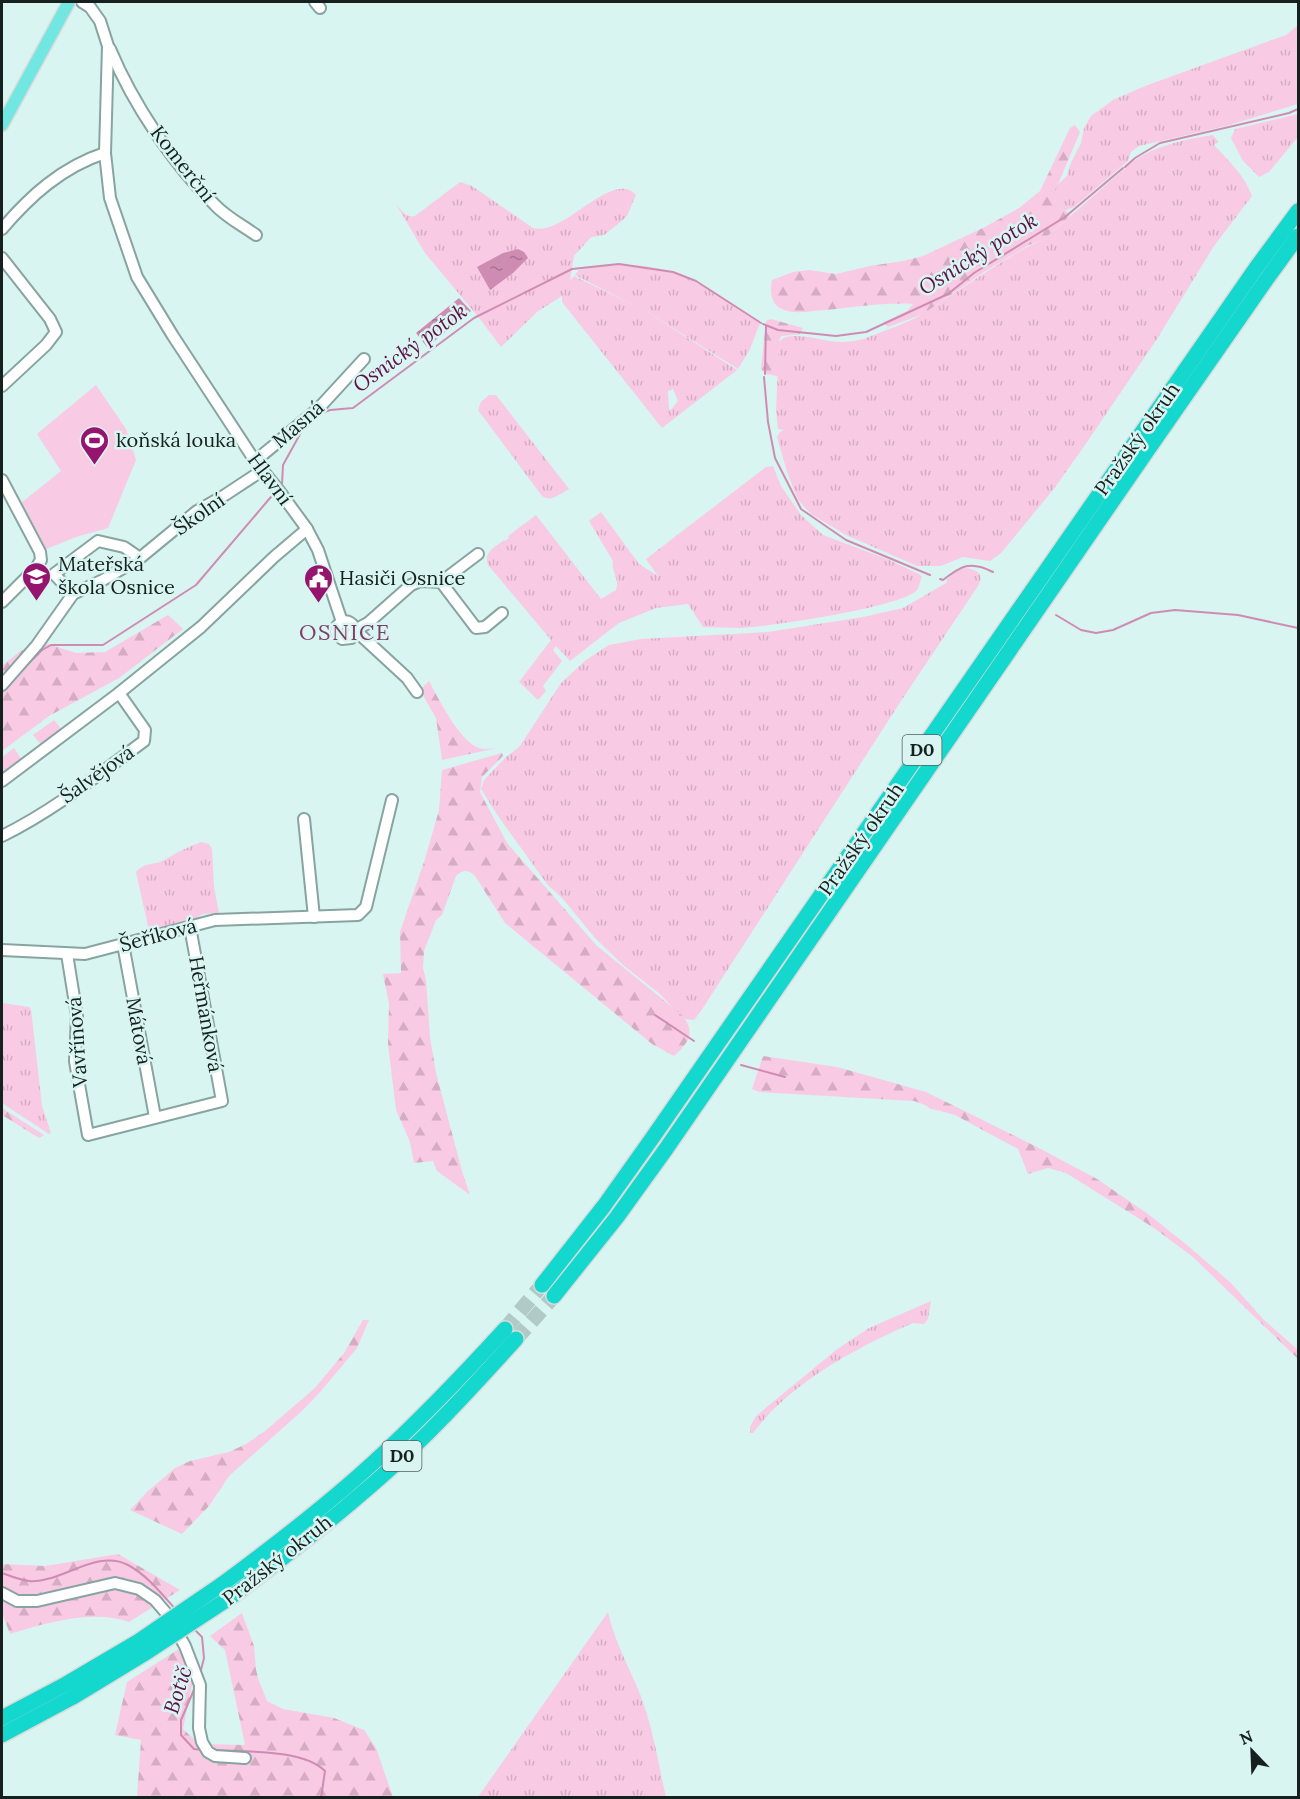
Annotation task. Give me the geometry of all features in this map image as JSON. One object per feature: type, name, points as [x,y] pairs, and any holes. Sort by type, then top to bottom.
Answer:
[{"type":"highway","name":"Pražský okruh","points":[[542,1286],[604,1206],[653,1137],[1242,288],[1299,211]]},
{"type":"highway","name":"Pražský okruh","points":[[554,1296],[617,1217],[666,1149],[1147,451],[1299,236]]},
{"type":"highway","name":"Pražský okruh","points":[[2,1718],[70,1690],[147,1652],[231,1597],[278,1562],[374,1483],[462,1397],[511,1334],[366,1469],[303,1522],[221,1585],[70,1690],[2,1735]]},
{"type":"main road","points":[[2,125],[69,2]]},
{"type":"street","name":"Hlavní","points":[[82,2],[90,7],[100,21],[108,46],[105,153],[110,198],[136,277],[255,461],[307,529],[318,550],[342,622]]},
{"type":"street","name":"Komerční","points":[[108,46],[119,71],[167,150],[216,207],[256,235]]},
{"type":"street","points":[[2,229],[6,215],[51,180],[84,160],[105,153]]},
{"type":"street","points":[[2,258],[50,319],[56,332],[46,345],[2,386]]},
{"type":"street","name":"Masná","points":[[255,461],[318,409],[364,359]]},
{"type":"street","name":"Školní","points":[[73,594],[103,580],[140,558],[197,512],[263,470]]},
{"type":"street","points":[[2,480],[5,496],[40,552],[41,560],[2,602]]},
{"type":"street","points":[[2,781],[119,693],[201,627],[274,557],[307,529]]},
{"type":"street","points":[[2,685],[38,645],[73,594],[54,574],[98,541],[124,547],[140,558]]},
{"type":"street","points":[[417,692],[407,678],[355,630],[350,623],[342,622],[337,626],[336,632],[342,639],[351,638],[355,630],[368,623],[411,585],[420,581],[441,582],[478,555]]},
{"type":"street","points":[[441,582],[476,628],[485,627],[502,613]]},
{"type":"street","name":"Šalvějová","points":[[2,836],[86,784],[144,741],[145,730],[119,693]]},
{"type":"street","name":"Šeříková","points":[[2,950],[67,954],[94,952],[215,920],[358,915],[366,907],[392,800]]},
{"type":"street","points":[[304,819],[314,916]]},
{"type":"street","name":"Heřmánková","points":[[190,927],[222,1101]]},
{"type":"street","name":"Mátová","points":[[123,944],[155,1117]]},
{"type":"street","name":"Vavřínová","points":[[67,954],[77,1016],[76,1073],[88,1135],[222,1101]]},
{"type":"street","points":[[2,1593],[17,1601],[37,1601],[115,1583],[139,1589],[155,1599],[167,1614],[185,1646],[200,1685],[199,1728],[202,1742],[208,1752],[215,1756],[245,1758]]},
{"type":"green space","points":[[1298,25],[1298,104],[1226,126],[1139,146],[1131,152],[1128,161],[1074,207],[1063,211],[1054,201],[1054,191],[1067,176],[1081,143],[1084,128],[1091,116],[1113,100],[1145,86],[1286,35]]},
{"type":"green space","points":[[1298,114],[1298,137],[1269,172],[1259,177],[1243,161],[1231,138],[1235,129]]},
{"type":"green space","points":[[1075,125],[1080,132],[1054,191],[1054,201],[1070,216],[1042,241],[1029,245],[984,272],[923,314],[888,327],[884,322],[907,311],[913,304],[879,304],[797,312],[787,311],[775,304],[771,292],[772,280],[793,272],[809,270],[836,274],[923,256],[1019,208],[1040,191],[1070,128]]},
{"type":"green space","points":[[1213,135],[1218,142],[1214,145],[1241,175],[1252,196],[1214,246],[1157,339],[1085,445],[1053,490],[1001,553],[990,561],[963,557],[941,566],[917,566],[846,535],[811,514],[798,500],[777,437],[784,430],[778,429],[776,411],[779,342],[783,338],[795,336],[835,342],[856,341],[899,326],[935,306],[1012,256],[1042,241],[1141,156],[1171,144]]},
{"type":"green space","points":[[460,182],[472,186],[533,228],[545,228],[559,223],[601,196],[614,190],[626,189],[636,195],[627,216],[604,235],[591,237],[574,256],[570,281],[574,276],[635,306],[575,275],[579,270],[617,265],[651,267],[700,285],[760,323],[750,349],[738,369],[638,306],[737,370],[662,428],[562,302],[562,296],[537,312],[501,347],[425,253],[396,204],[407,215],[415,216]],"holes":[[[673,389],[678,401],[671,410],[669,409],[668,391]]]},
{"type":"green space","points":[[771,319],[803,328],[800,334],[781,336],[778,376],[766,374],[761,369],[766,321]]},
{"type":"green space","name":"koňská louka","points":[[96,385],[126,429],[136,460],[108,528],[76,537],[44,550],[21,503],[61,471],[37,434]]},
{"type":"green space","points":[[489,395],[496,395],[569,489],[552,498],[542,496],[478,410],[481,402]]},
{"type":"green space","points":[[773,466],[781,486],[801,515],[823,535],[887,559],[919,574],[922,577],[917,590],[887,603],[862,609],[804,620],[740,628],[703,627],[688,604],[656,608],[619,623],[570,661],[556,646],[553,650],[562,661],[543,686],[546,691],[538,700],[519,682],[551,640],[488,565],[488,553],[536,515],[601,599],[616,590],[617,582],[613,561],[589,521],[601,512],[639,564],[658,576],[646,559],[766,467]]},
{"type":"green space","points":[[966,568],[979,573],[981,578],[978,586],[694,1020],[686,1019],[675,1010],[660,994],[623,965],[595,938],[563,899],[547,884],[481,789],[484,780],[520,746],[561,683],[586,660],[609,645],[641,639],[768,632],[863,617],[903,608],[946,583],[954,573]]},
{"type":"green space","points":[[168,615],[183,629],[119,678],[49,716],[2,751],[2,666],[20,651],[46,643],[76,653],[105,652]]},
{"type":"green space","points":[[429,681],[450,719],[464,737],[479,748],[497,748],[442,760],[436,718],[420,690]]},
{"type":"green space","points":[[54,720],[62,730],[42,746],[33,735]]},
{"type":"green space","points":[[14,748],[22,760],[2,776],[2,757]]},
{"type":"green space","points":[[502,753],[503,756],[482,777],[480,792],[507,843],[596,945],[682,1015],[690,1032],[687,1042],[674,1056],[652,1044],[505,923],[475,876],[466,871],[461,872],[456,876],[442,915],[436,920],[424,951],[423,968],[436,1073],[470,1195],[437,1171],[433,1161],[414,1163],[410,1142],[396,1110],[388,1044],[389,1004],[383,974],[401,973],[400,932],[439,810],[442,770]]},
{"type":"green space","points":[[201,842],[209,844],[212,849],[214,887],[219,913],[203,914],[191,921],[151,931],[136,872],[143,866],[162,861]]},
{"type":"green space","points":[[2,1003],[31,1009],[42,1106],[51,1133],[49,1134],[2,1103]]},
{"type":"green space","points":[[763,1056],[837,1067],[926,1092],[1097,1179],[1148,1214],[1231,1283],[1264,1320],[1298,1350],[1298,1359],[1193,1257],[1154,1228],[1066,1173],[1048,1168],[1028,1174],[1018,1149],[955,1115],[931,1109],[914,1101],[759,1092],[752,1089]]},
{"type":"green space","points":[[2,1108],[44,1135],[39,1138],[2,1115]]},
{"type":"green space","points":[[931,1301],[928,1319],[924,1324],[913,1323],[895,1331],[825,1369],[793,1392],[771,1411],[753,1433],[750,1433],[750,1427],[756,1416],[836,1350],[869,1328]]},
{"type":"green space","points":[[363,1320],[369,1320],[357,1348],[321,1391],[229,1476],[209,1506],[182,1534],[130,1510],[175,1468],[190,1461],[229,1452],[265,1431],[315,1388],[344,1353]]},
{"type":"green space","points":[[118,1554],[180,1590],[129,1622],[115,1618],[85,1617],[54,1622],[10,1634],[2,1613],[2,1564],[45,1566]]},
{"type":"green space","points":[[608,1612],[618,1643],[645,1707],[666,1797],[478,1797]]},
{"type":"green space","points":[[242,1613],[254,1646],[256,1670],[267,1701],[283,1709],[334,1718],[364,1730],[376,1748],[393,1797],[137,1797],[141,1740],[115,1735],[127,1682],[182,1647],[193,1680],[183,1729],[199,1744],[245,1745],[225,1650],[210,1636]]},
{"type":"water","points":[[518,249],[528,258],[513,273],[490,290],[477,267],[503,253]]},
{"type":"water","points":[[459,298],[471,311],[427,347],[416,333]]},
{"type":"waterway","name":"Osnický potok","points":[[1125,167],[1160,143],[1298,109]]},
{"type":"waterway","name":"Osnický potok","points":[[763,324],[778,330],[836,336],[866,332],[948,294],[974,273],[1065,217],[1123,168]]},
{"type":"waterway","name":"Osnický potok","points":[[320,414],[330,410],[353,408],[474,318],[572,269],[619,264],[673,272],[696,281],[761,323]]},
{"type":"waterway","points":[[765,374],[766,326]]},
{"type":"waterway","points":[[764,377],[768,422],[775,458],[801,509],[846,540],[930,575]]},
{"type":"waterway","name":"Osnický potok","points":[[280,486],[283,465],[304,427]]},
{"type":"waterway","name":"Osnický potok","points":[[23,669],[42,650],[51,645],[103,645],[196,585],[276,491]]},
{"type":"waterway","points":[[940,579],[943,580],[966,566],[978,566],[993,572]]},
{"type":"waterway","points":[[1056,615],[1081,630],[1096,633],[1113,630],[1151,613],[1175,610],[1238,615],[1298,628]]},
{"type":"waterway","points":[[655,1015],[694,1041]]},
{"type":"waterway","points":[[741,1065],[785,1077]]},
{"type":"waterway","name":"Botič","points":[[2,1573],[29,1581],[41,1580],[91,1563],[116,1561],[142,1574],[176,1610]]},
{"type":"waterway","name":"Botič","points":[[194,1629],[202,1637],[204,1658],[200,1674]]},
{"type":"waterway","name":"Botič","points":[[196,1685],[181,1720],[181,1735],[194,1749],[203,1750]]},
{"type":"waterway","name":"Botič","points":[[215,1750],[288,1755],[315,1764],[325,1771],[321,1798]]},
{"type":"tunnel","points":[[505,1329],[542,1285]]},
{"type":"tunnel","points":[[516,1339],[554,1296]]},
{"type":"place","name":"koňská louka","points":[[95,466]]},
{"type":"place","name":"Mateřská škola Osnice","points":[[37,602]]},
{"type":"place","name":"Hasiči Osnice","points":[[318,604]]},
{"type":"district","name":"OSNICE","points":[[345,632]]}]
